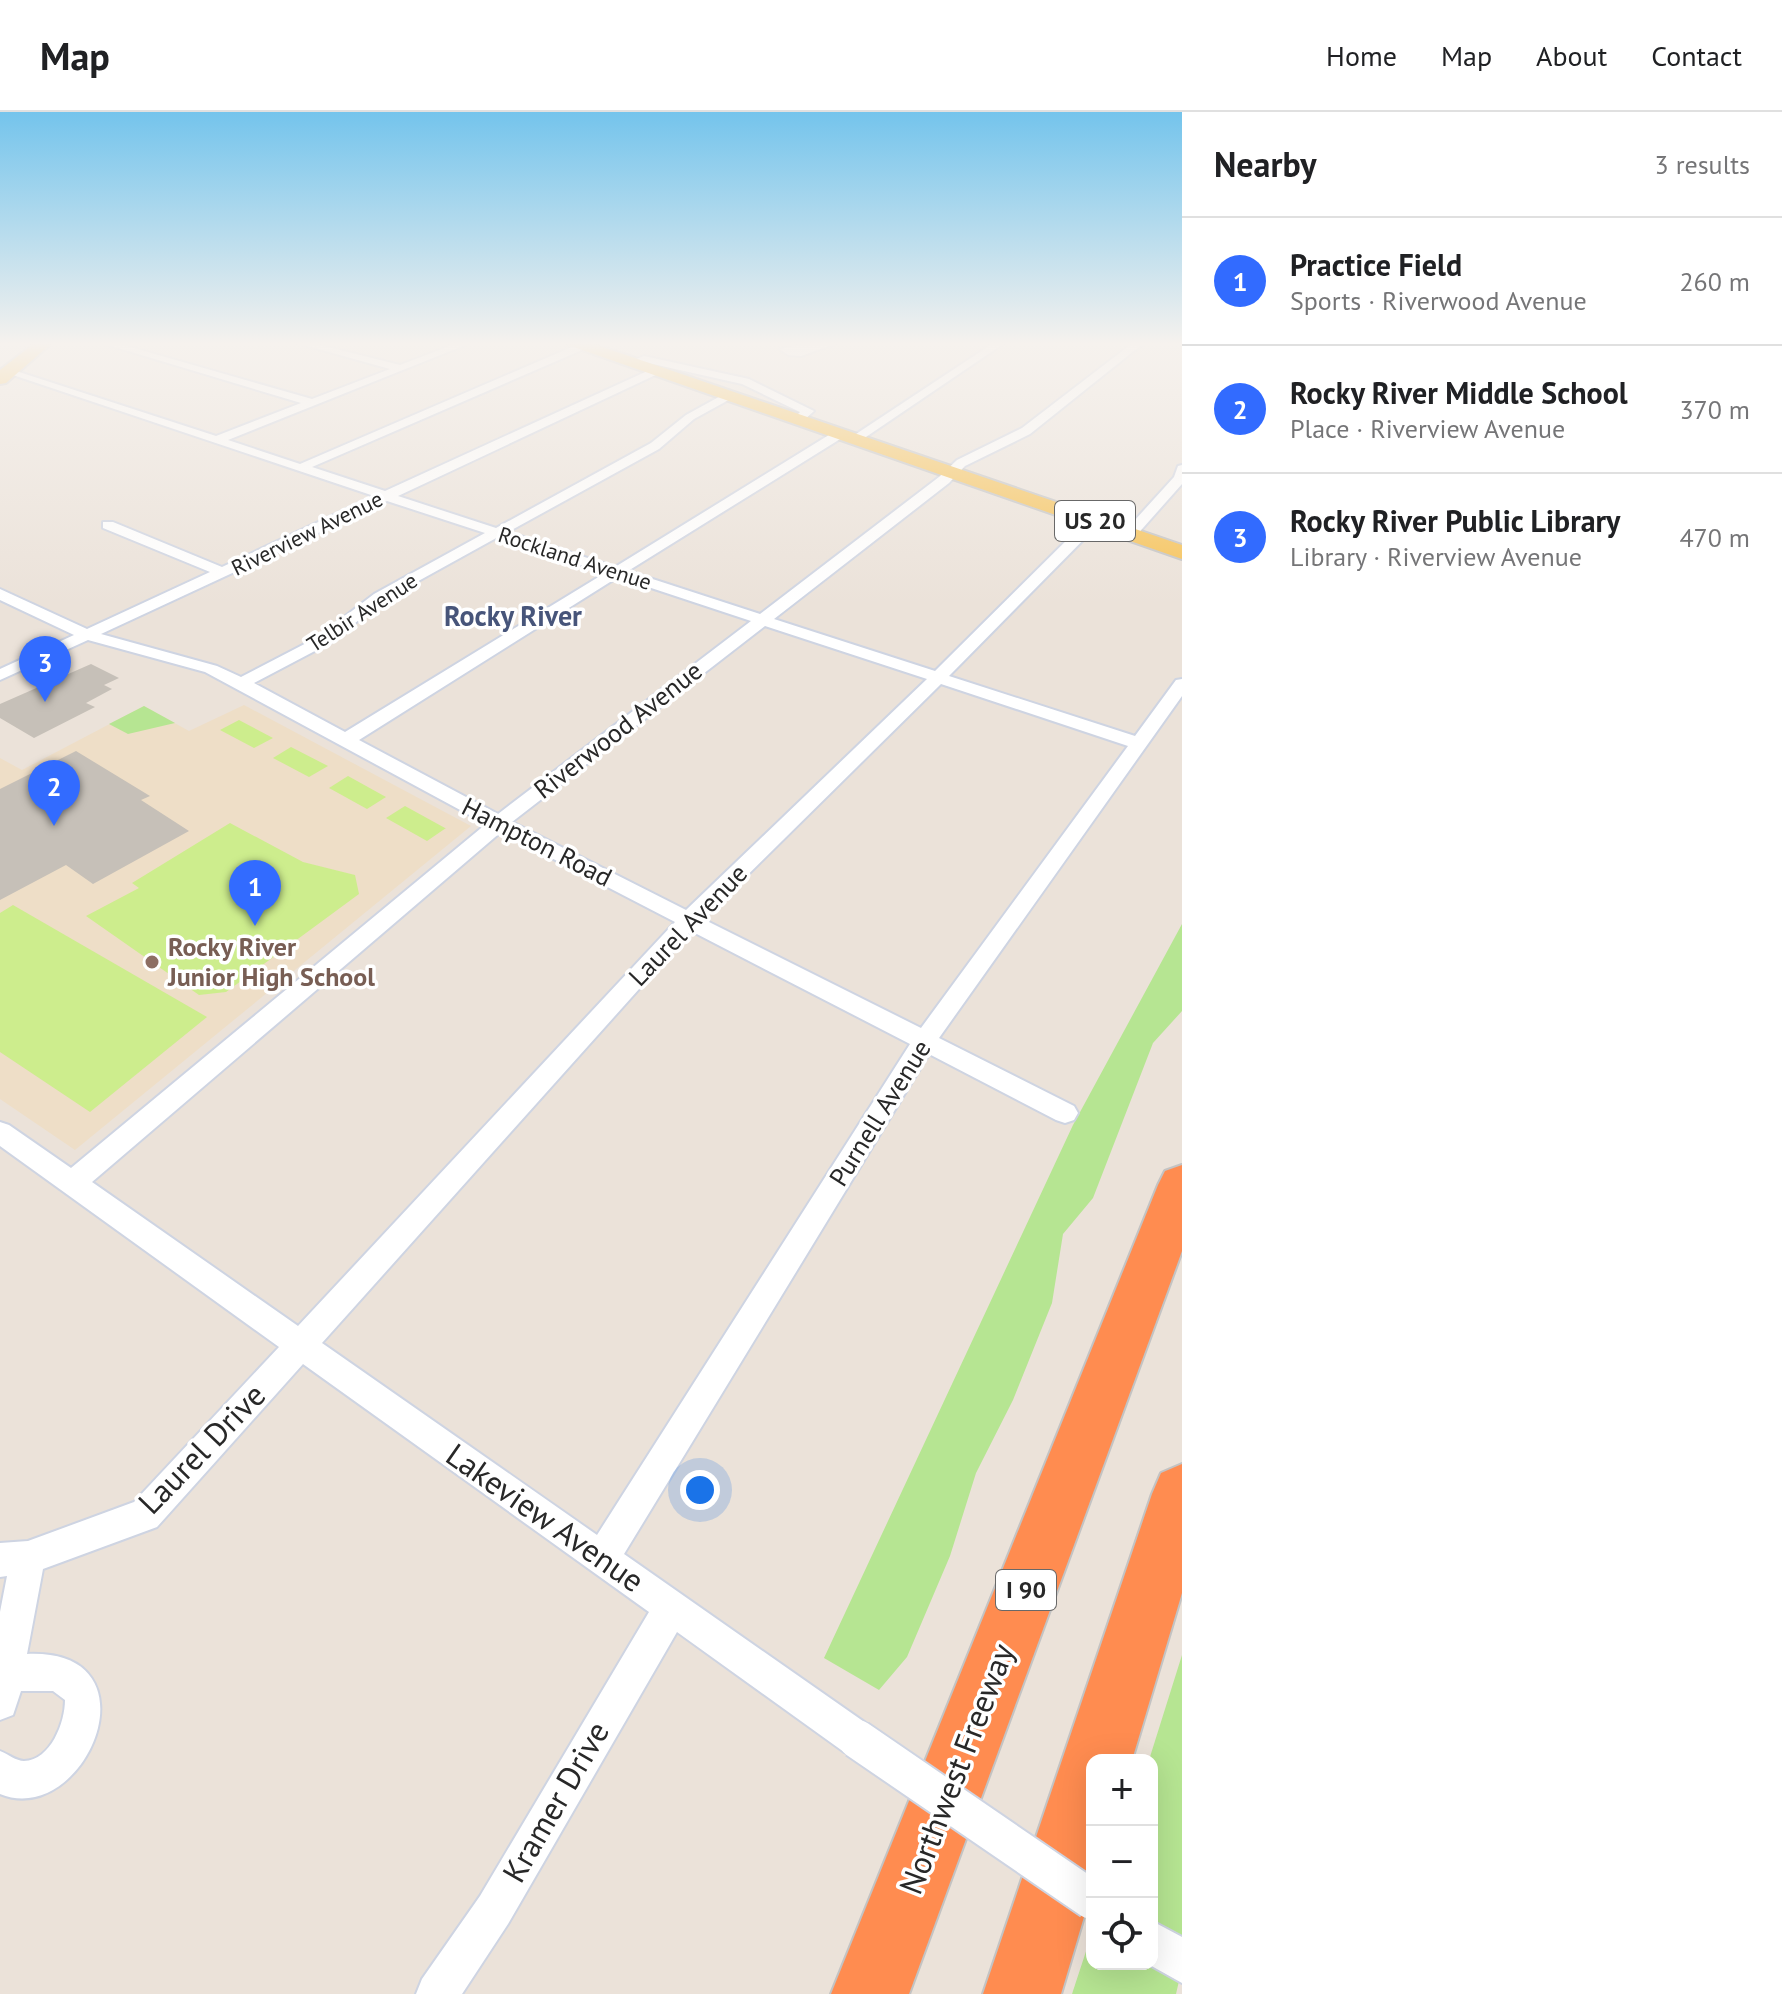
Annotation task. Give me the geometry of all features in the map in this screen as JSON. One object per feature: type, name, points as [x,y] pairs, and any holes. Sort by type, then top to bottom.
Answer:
[{"type":"highway","name":"Northwest Freeway","points":[[870,1994],[1182,1185]]},
{"type":"highway","points":[[1099,1754],[1182,1494]]},
{"type":"highway","points":[[1022,1994],[1086,1793]]},
{"type":"main road","name":"US 20","points":[[832,430],[1182,552]]},
{"type":"street","name":"Rockland Avenue","points":[[183,430],[1140,744]]},
{"type":"street","points":[[217,440],[243,430]]},
{"type":"street","points":[[300,468],[386,430]]},
{"type":"street","name":"Riverview Avenue","points":[[0,675],[528,430]]},
{"type":"street","name":"Telbir Avenue","points":[[241,683],[324,640],[379,597],[655,446],[675,430]]},
{"type":"street","points":[[344,741],[618,571],[857,430]]},
{"type":"street","name":"Riverwood Avenue","points":[[71,1184],[499,823],[944,480],[951,470],[1028,430]]},
{"type":"street","points":[[1130,534],[1180,478],[1182,469]]},
{"type":"street","name":"Laurel Avenue","points":[[301,1345],[689,920],[1094,521]]},
{"type":"street","points":[[108,525],[225,573]]},
{"type":"street","name":"Hampton Road","points":[[0,594],[87,635],[211,669],[241,683],[499,823],[1065,1113]]},
{"type":"street","name":"Purnell Avenue","points":[[602,1559],[925,1040],[1182,684]]},
{"type":"street","name":"Lakeview Avenue","points":[[0,1132],[857,1739],[1089,1898]]},
{"type":"street","name":"Laurel Drive","points":[[14,1559],[145,1515],[301,1345]]},
{"type":"street","points":[[3,1688],[14,1559]]},
{"type":"street","name":"Kramer Drive","points":[[437,1994],[494,1910],[671,1608]]},
{"type":"street","points":[[0,1770],[12,1780],[34,1779],[49,1771],[70,1751],[83,1721],[79,1691],[67,1678],[30,1671],[3,1688]]},
{"type":"shaded area","name":"Rocky River Junior High School","points":[[244,705],[471,826],[75,1150],[0,1099],[0,758],[22,770],[144,706],[189,731]]},
{"type":"green space","points":[[144,706],[175,723],[128,734],[109,724]]},
{"type":"green space","points":[[239,720],[273,738],[254,748],[220,730]]},
{"type":"green space","points":[[291,747],[328,766],[309,777],[273,758]]},
{"type":"green space","points":[[348,776],[386,797],[367,809],[329,788]]},
{"type":"green space","points":[[405,806],[446,828],[427,841],[386,818]]},
{"type":"green space","points":[[230,823],[303,862],[355,875],[359,894],[226,992],[199,995],[86,916],[139,888],[132,883]]},
{"type":"green space","points":[[13,905],[207,1017],[90,1112],[0,1052],[0,913]]},
{"type":"green space","points":[[1182,924],[1182,1011],[1153,1043],[1093,1198],[1063,1234],[1052,1303],[1013,1400],[976,1473],[950,1556],[907,1657],[879,1690],[824,1658],[1073,1125]]},
{"type":"green space","points":[[1182,1655],[1182,1968],[1176,1994],[1072,1994],[1086,1951],[1086,1970],[1158,1970],[1158,1754],[1151,1754]]},
{"type":"building","points":[[91,664],[119,678],[104,685],[112,689],[86,703],[95,707],[34,738],[0,718],[0,704]]},
{"type":"building","points":[[76,751],[150,796],[141,800],[189,831],[93,884],[66,865],[0,900],[0,789]]},
{"type":"place","name":"Rocky River Public Library","points":[[45,702]]},
{"type":"place","name":"Rocky River Middle School","points":[[54,826]]},
{"type":"place","name":"Practice Field","points":[[255,926]]},
{"type":"place","name":"Rocky River Junior High School","points":[[152,962]]},
{"type":"district","name":"Rocky River","points":[[513,616]]}]
